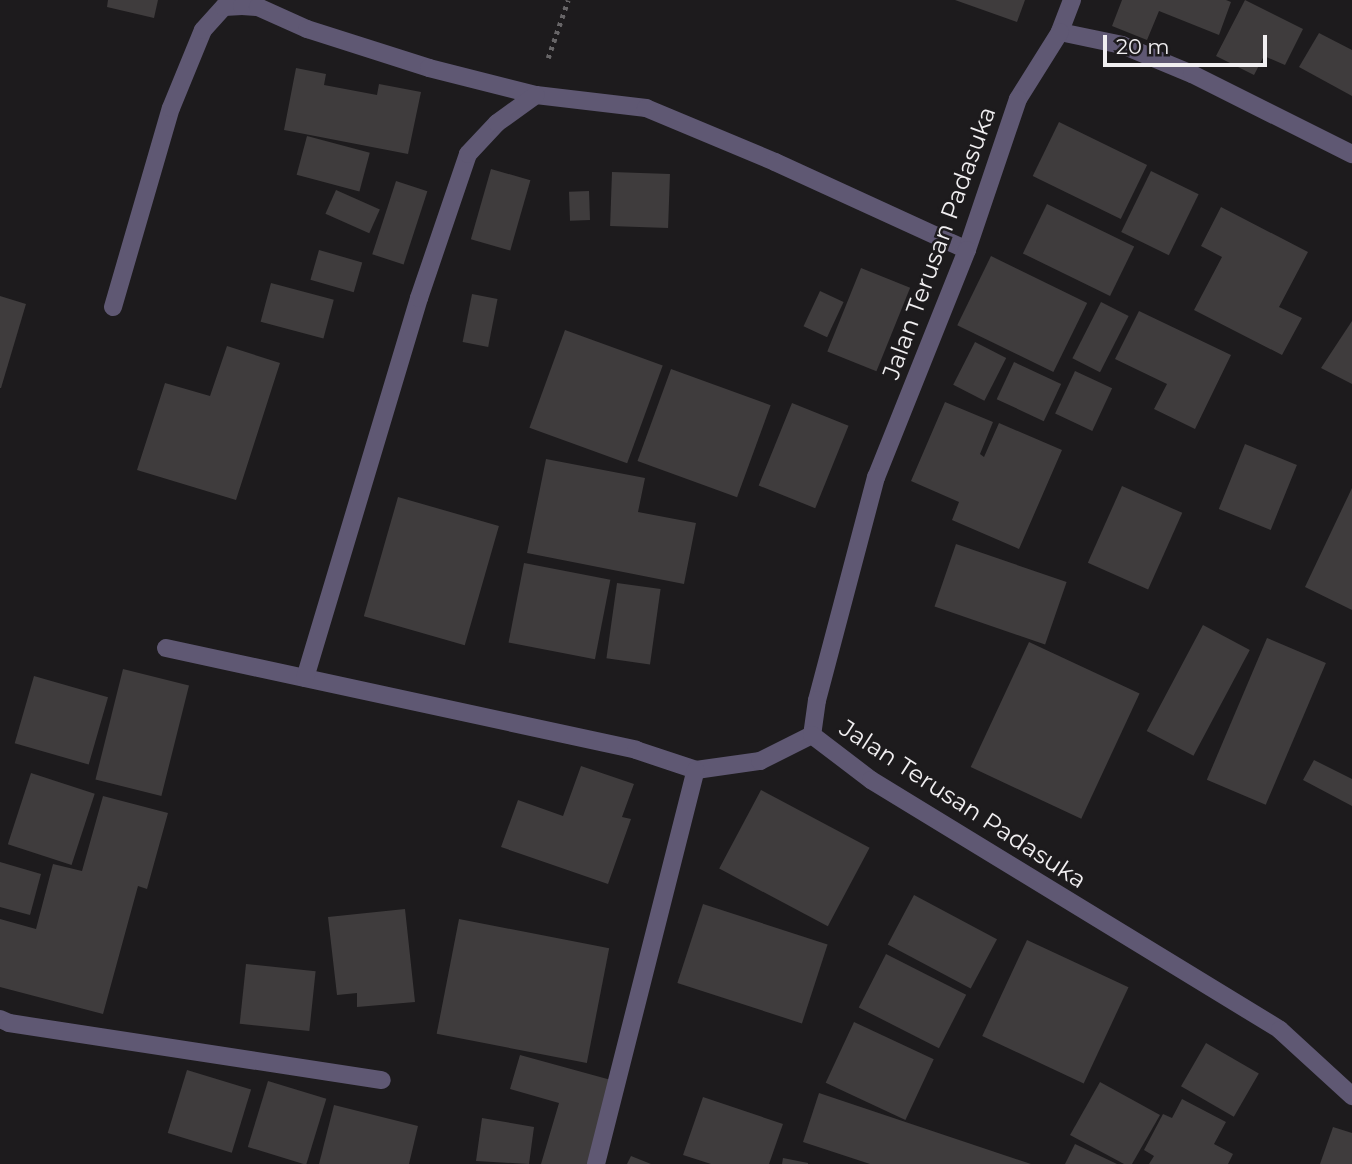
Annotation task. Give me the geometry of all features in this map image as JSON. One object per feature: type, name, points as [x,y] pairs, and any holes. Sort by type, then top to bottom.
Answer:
[{"type":"street","name":"Jalan Terusan Padasuka","points":[[1072,0],[1060,32],[1018,99],[967,250],[876,477],[817,700],[812,735],[871,780],[1280,1030],[1352,1096]]},
{"type":"street","points":[[113,307],[171,108],[203,30],[224,8],[258,8],[307,29],[417,64],[536,95],[646,108],[775,162],[967,250]]},
{"type":"street","points":[[1060,32],[1122,45],[1192,74],[1352,154]]},
{"type":"street","points":[[305,678],[419,298],[468,154],[497,122],[536,95]]},
{"type":"street","points":[[166,648],[636,750],[696,771],[761,761],[812,735]]},
{"type":"street","points":[[596,1164],[696,771]]},
{"type":"street","points":[[0,1019],[9,1023],[382,1080]]},
{"type":"path","points":[[536,95],[568,0]]},
{"type":"building","points":[[108,0],[158,0],[154,18],[107,7]]},
{"type":"building","points":[[955,0],[1025,0],[1017,22]]},
{"type":"building","points":[[1122,0],[1231,2],[1219,35],[1159,11],[1147,40],[1112,26]]},
{"type":"building","points":[[1245,0],[1303,29],[1285,65],[1264,56],[1254,75],[1216,56]]},
{"type":"building","points":[[1319,33],[1352,50],[1352,96],[1299,67]]},
{"type":"building","points":[[296,68],[326,74],[324,85],[377,95],[379,84],[421,92],[408,154],[284,130]]},
{"type":"building","points":[[1059,122],[1147,165],[1121,219],[1033,176]]},
{"type":"building","points":[[307,136],[370,153],[359,191],[297,175]]},
{"type":"building","points":[[491,169],[530,180],[510,250],[471,239]]},
{"type":"building","points":[[1151,171],[1199,194],[1169,255],[1121,232]]},
{"type":"building","points":[[612,172],[670,174],[668,228],[610,226]]},
{"type":"building","points":[[396,181],[427,191],[404,264],[372,254]]},
{"type":"building","points":[[336,190],[380,210],[369,233],[325,214]]},
{"type":"building","points":[[589,191],[590,220],[570,221],[569,192]]},
{"type":"building","points":[[1047,204],[1134,247],[1110,296],[1023,253]]},
{"type":"building","points":[[1221,207],[1308,252],[1279,307],[1302,318],[1282,355],[1194,310],[1222,257],[1201,246]]},
{"type":"building","points":[[319,250],[362,262],[354,292],[310,280]]},
{"type":"building","points":[[991,256],[1087,303],[1053,372],[957,325]]},
{"type":"building","points":[[861,268],[910,288],[876,371],[827,351]]},
{"type":"building","points":[[271,283],[334,300],[323,338],[261,322]]},
{"type":"building","points":[[820,291],[844,302],[827,337],[804,326]]},
{"type":"building","points":[[472,294],[498,299],[488,347],[463,342]]},
{"type":"building","points":[[0,296],[26,304],[1,388],[0,388]]},
{"type":"building","points":[[1101,302],[1129,316],[1100,372],[1072,358]]},
{"type":"building","points":[[1139,311],[1231,355],[1195,429],[1154,409],[1167,384],[1115,359]]},
{"type":"building","points":[[1352,321],[1352,384],[1321,368]]},
{"type":"building","points":[[565,330],[663,366],[627,463],[529,428]]},
{"type":"building","points":[[975,342],[1006,358],[984,401],[953,385]]},
{"type":"building","points":[[227,346],[280,363],[236,500],[137,470],[165,383],[210,396]]},
{"type":"building","points":[[1014,362],[1061,384],[1044,421],[997,399]]},
{"type":"building","points":[[671,369],[771,405],[737,497],[637,461]]},
{"type":"building","points":[[1075,371],[1112,388],[1092,431],[1055,414]]},
{"type":"building","points":[[945,402],[993,422],[980,454],[984,457],[999,423],[1062,450],[1019,549],[952,520],[959,502],[911,481]]},
{"type":"building","points":[[792,403],[849,426],[815,508],[759,486]]},
{"type":"building","points":[[1245,444],[1297,465],[1271,530],[1219,509]]},
{"type":"building","points":[[546,459],[645,478],[638,512],[696,523],[684,584],[527,553]]},
{"type":"building","points":[[1122,486],[1182,513],[1148,590],[1088,563]]},
{"type":"building","points":[[1352,488],[1352,610],[1305,587]]},
{"type":"building","points":[[398,497],[499,526],[465,645],[364,616]]},
{"type":"building","points":[[956,544],[1067,582],[1045,644],[935,606]]},
{"type":"building","points":[[524,563],[610,580],[595,659],[509,643]]},
{"type":"building","points":[[617,583],[661,589],[650,664],[606,658]]},
{"type":"building","points":[[1203,625],[1250,650],[1193,756],[1147,731]]},
{"type":"building","points":[[1267,638],[1326,663],[1266,805],[1207,780]]},
{"type":"building","points":[[1029,642],[1140,694],[1081,819],[971,767]]},
{"type":"building","points":[[123,669],[189,685],[161,796],[95,780]]},
{"type":"building","points":[[34,676],[108,697],[89,765],[15,743]]},
{"type":"building","points":[[1314,760],[1352,779],[1352,806],[1303,780]]},
{"type":"building","points":[[581,766],[634,784],[622,817],[631,819],[608,884],[501,847],[518,800],[563,816]]},
{"type":"building","points":[[31,773],[95,794],[72,865],[8,844]]},
{"type":"building","points":[[761,790],[870,848],[828,926],[719,869]]},
{"type":"building","points":[[103,796],[168,813],[147,889],[138,886],[103,1014],[0,987],[0,919],[36,929],[53,864],[82,871]]},
{"type":"building","points":[[0,862],[41,874],[30,915],[0,907]]},
{"type":"building","points":[[914,895],[997,939],[971,989],[888,944]]},
{"type":"building","points":[[703,904],[828,944],[802,1023],[677,983]]},
{"type":"building","points":[[405,909],[415,1002],[357,1007],[357,993],[337,995],[328,917]]},
{"type":"building","points":[[459,919],[609,948],[587,1063],[437,1034]]},
{"type":"building","points":[[1027,940],[1129,987],[1084,1083],[982,1036]]},
{"type":"building","points":[[886,954],[966,995],[939,1048],[859,1007]]},
{"type":"building","points":[[246,964],[316,971],[309,1031],[240,1024]]},
{"type":"building","points":[[854,1022],[934,1059],[905,1120],[826,1083]]},
{"type":"building","points":[[1206,1043],[1259,1074],[1234,1117],[1181,1086]]},
{"type":"building","points":[[520,1055],[611,1080],[588,1164],[541,1164],[559,1103],[510,1089]]},
{"type":"building","points":[[187,1070],[251,1090],[232,1153],[168,1133]]},
{"type":"building","points":[[268,1081],[326,1099],[306,1164],[248,1147]]},
{"type":"building","points":[[1100,1082],[1160,1115],[1132,1164],[1124,1164],[1070,1135]]},
{"type":"building","points":[[819,1093],[1031,1164],[870,1164],[803,1142]]},
{"type":"building","points":[[703,1097],[783,1124],[769,1164],[711,1164],[683,1155]]},
{"type":"building","points":[[1182,1099],[1226,1122],[1214,1144],[1233,1154],[1228,1164],[1149,1164],[1154,1156],[1144,1150],[1163,1114],[1172,1118]]},
{"type":"building","points":[[334,1105],[418,1126],[409,1164],[319,1164]]},
{"type":"building","points":[[482,1118],[534,1127],[529,1164],[476,1161]]},
{"type":"building","points":[[1333,1127],[1352,1133],[1352,1164],[1320,1164]]},
{"type":"building","points":[[1075,1144],[1117,1164],[1065,1164]]},
{"type":"building","points":[[631,1156],[651,1164],[627,1164]]},
{"type":"building","points":[[783,1158],[808,1163],[808,1164],[782,1164]]}]
